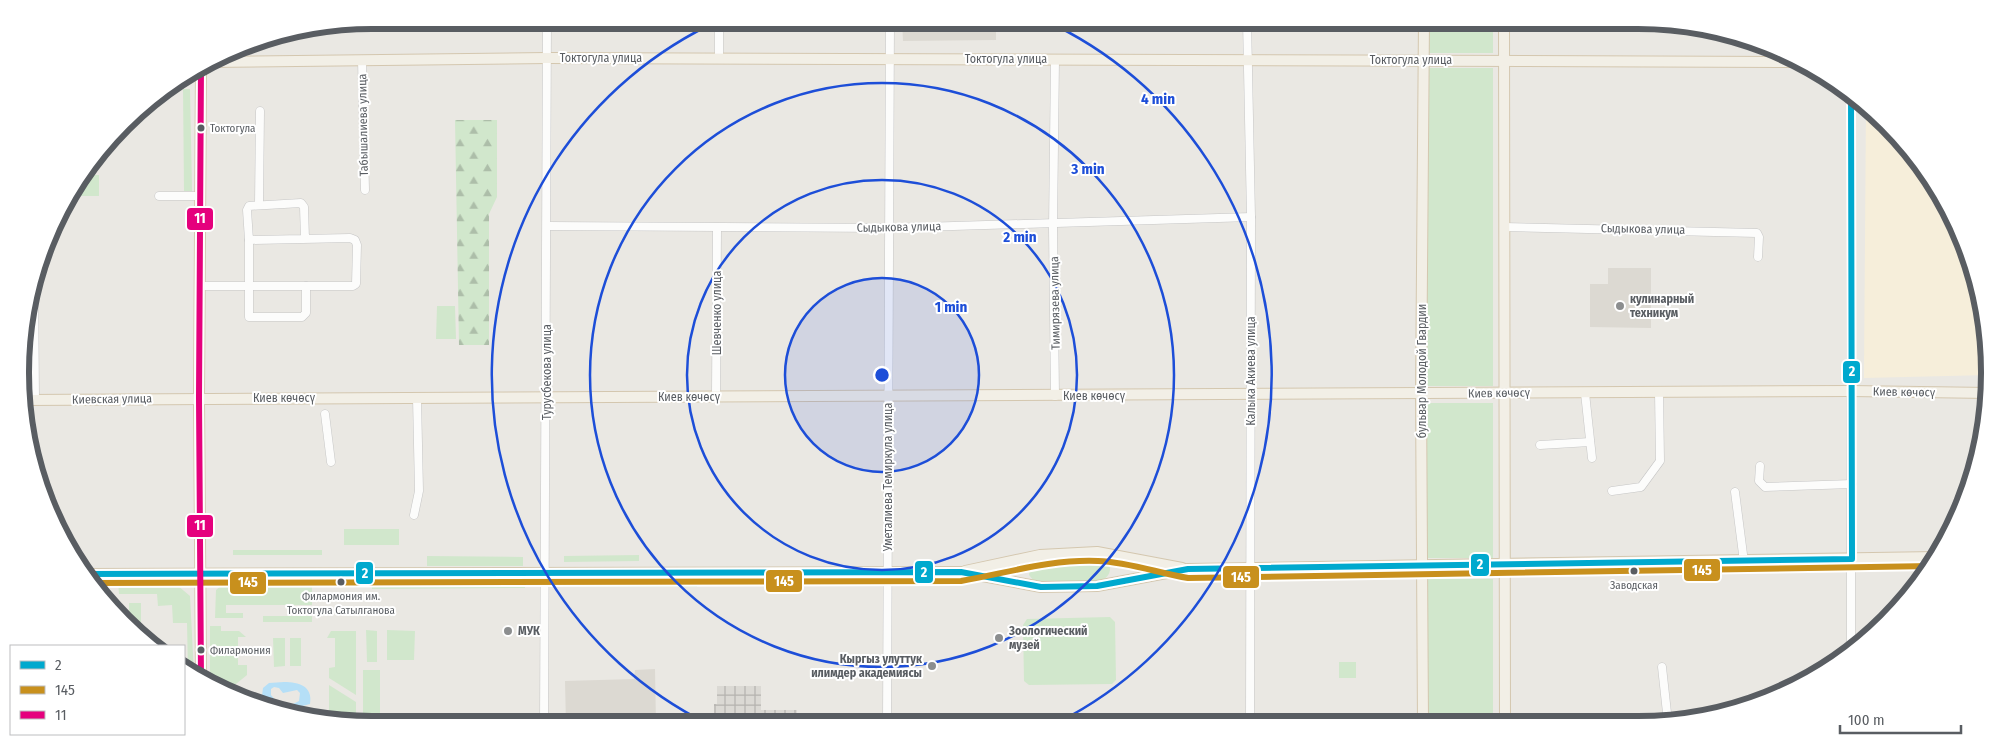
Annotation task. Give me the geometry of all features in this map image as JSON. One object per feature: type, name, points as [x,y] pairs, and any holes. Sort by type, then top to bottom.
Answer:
[{"type":"main road","name":"бульвар Молодой Гвардии","points":[[1423,716],[1421,394],[1424,29]]},
{"type":"main road","points":[[1504,29],[1506,716]]},
{"type":"main road","name":"Токтогула улица","points":[[225,62],[719,58],[1785,62]]},
{"type":"main road","points":[[201,75],[199,398],[202,573],[201,670]]},
{"type":"main road","name":"Киев көчөсү","points":[[199,398],[889,397],[1851,391],[1981,393]]},
{"type":"main road","name":"Киевская улица","points":[[30,400],[199,398]]},
{"type":"main road","points":[[961,572],[1040,555],[1097,552],[1188,569],[1506,566],[1927,557]]},
{"type":"main road","points":[[94,574],[961,572],[1040,587],[1120,583],[1188,569]]},
{"type":"street","name":"Турусбекова улица","points":[[544,716],[547,397],[547,29]]},
{"type":"street","points":[[719,29],[719,58]]},
{"type":"street","name":"Уметалиева Темиркула улица","points":[[887,716],[890,29]]},
{"type":"street","name":"Калыка Акиева улица","points":[[1247,29],[1251,217],[1250,716]]},
{"type":"street","name":"Тимирязева улица","points":[[1055,396],[1054,222],[1056,59]]},
{"type":"street","name":"Табышалиева улица","points":[[362,60],[365,190]]},
{"type":"street","points":[[1851,103],[1851,642]]},
{"type":"street","points":[[259,204],[260,111]]},
{"type":"street","points":[[158,196],[200,196]]},
{"type":"street","points":[[305,239],[304,207],[301,203],[249,206],[247,210],[247,312],[249,317],[302,316],[306,313],[306,286]]},
{"type":"street","name":"Сыдыкова улица","points":[[547,226],[717,229],[889,228],[1251,217]]},
{"type":"street","name":"Сыдыкова улица","points":[[1504,227],[1757,233],[1759,237],[1758,257]]},
{"type":"street","name":"Шевченко улица","points":[[716,397],[717,229]]},
{"type":"street","points":[[200,286],[353,286],[356,284],[357,245],[355,240],[350,238],[248,240]]},
{"type":"street","points":[[30,400],[32,324]]},
{"type":"street","points":[[1612,491],[1641,487],[1658,465],[1659,392]]},
{"type":"street","points":[[1585,393],[1592,458]]},
{"type":"street","points":[[414,515],[419,491],[418,398]]},
{"type":"street","points":[[325,414],[331,462]]},
{"type":"street","points":[[1540,445],[1590,442]]},
{"type":"street","points":[[1760,466],[1759,481],[1765,487],[1852,484]]},
{"type":"street","points":[[1735,492],[1744,562]]},
{"type":"street","points":[[1662,667],[1667,715]]},
{"type":"shaded area","points":[[902,29],[996,29],[996,40],[903,41]]},
{"type":"shaded area","points":[[1866,116],[1881,129],[1910,163],[1946,220],[1963,262],[1975,305],[1981,350],[1981,375],[1864,378]]},
{"type":"shaded area","name":"кулинарный техникум","points":[[1608,268],[1651,268],[1651,328],[1590,327],[1590,284],[1608,284]]},
{"type":"shaded area","points":[[32,325],[33,380],[29,380],[29,350]]},
{"type":"shaded area","points":[[655,669],[656,716],[566,716],[565,681],[634,679],[635,670]]},
{"type":"shaded area","points":[[717,686],[761,686],[761,710],[797,710],[797,716],[714,716],[714,704],[717,704]]},
{"type":"green space","points":[[1427,29],[1493,29],[1493,53],[1427,53]]},
{"type":"green space","points":[[1427,68],[1493,68],[1493,386],[1427,386]]},
{"type":"green space","points":[[183,89],[190,89],[192,191],[184,191]]},
{"type":"green space","points":[[455,120],[497,120],[497,197],[489,214],[489,345],[459,345]]},
{"type":"green space","points":[[92,175],[99,175],[99,196],[78,196]]},
{"type":"green space","points":[[437,306],[455,306],[456,339],[436,339]]},
{"type":"green space","points":[[1427,403],[1493,403],[1493,558],[1427,558]]},
{"type":"green space","points":[[344,529],[399,529],[399,545],[344,545]]},
{"type":"green space","points":[[233,550],[322,550],[322,555],[233,555]]},
{"type":"green space","points":[[639,555],[639,561],[564,562],[564,556]]},
{"type":"green space","points":[[427,556],[523,557],[523,566],[427,566]]},
{"type":"green space","points":[[1101,556],[1108,562],[1110,569],[1108,576],[1101,581],[1041,583],[1034,581],[1029,575],[1031,563],[1037,559]]},
{"type":"green space","points":[[1427,579],[1493,579],[1493,716],[1427,716]]},
{"type":"green space","points":[[118,580],[171,580],[190,596],[194,665],[188,662],[187,623],[173,623],[172,605],[158,606],[157,594],[119,594]]},
{"type":"green space","points":[[525,580],[525,588],[372,589],[372,582]]},
{"type":"green space","points":[[697,581],[697,587],[563,587],[563,582]]},
{"type":"green space","points":[[223,584],[312,584],[312,605],[226,605],[226,613],[243,613],[243,618],[215,618],[216,590]]},
{"type":"green space","points":[[129,603],[141,603],[141,627],[129,616]]},
{"type":"green space","points":[[263,616],[312,616],[312,622],[263,622]]},
{"type":"green space","points":[[1110,617],[1115,622],[1116,680],[1112,684],[1029,685],[1024,681],[1023,625],[1027,619]]},
{"type":"green space","points":[[210,626],[221,626],[221,631],[239,631],[246,637],[238,637],[238,665],[247,665],[247,675],[233,686],[210,675]]},
{"type":"green space","points":[[366,630],[377,631],[377,662],[367,662]]},
{"type":"green space","points":[[387,630],[415,631],[414,660],[387,660]]},
{"type":"green space","points":[[331,631],[356,631],[356,695],[329,678],[329,668],[335,667],[335,638],[327,638]]},
{"type":"green space","points":[[273,638],[285,638],[285,666],[274,667]]},
{"type":"green space","points":[[290,638],[301,638],[301,666],[290,666]]},
{"type":"green space","points":[[1339,662],[1356,662],[1356,678],[1339,678]]},
{"type":"green space","points":[[363,670],[380,670],[380,713],[363,713]]},
{"type":"green space","points":[[329,685],[356,702],[356,713],[329,713]]},
{"type":"water","points":[[284,682],[304,686],[309,693],[310,704],[296,708],[289,706],[299,701],[300,693],[297,690],[283,693],[279,688],[274,687],[271,689],[271,695],[276,701],[263,698],[263,688],[269,683]]},
{"type":"transit line","name":"11","points":[[201,75],[199,398],[201,670]]},
{"type":"transit line","name":"2","points":[[95,574],[961,572],[1041,587],[1097,586],[1188,569],[1852,559],[1851,103]]},
{"type":"transit line","name":"145","points":[[101,583],[961,581],[1046,564],[1081,561],[1121,563],[1188,578],[1921,566]]},
{"type":"place","name":"Токтогула","points":[[201,128]]},
{"type":"place","name":"кулинарный техникум","points":[[1620,306]]},
{"type":"place","name":"Заводская","points":[[1634,571]]},
{"type":"place","name":"Филармония им. Токтогула Сатылганова","points":[[341,582]]},
{"type":"place","name":"МУК","points":[[508,631]]},
{"type":"place","name":"Зоологический музей","points":[[999,638]]},
{"type":"place","name":"Филармония","points":[[201,650]]},
{"type":"place","name":"Кыргыз улуттук илимдер академиясы","points":[[932,666]]}]
